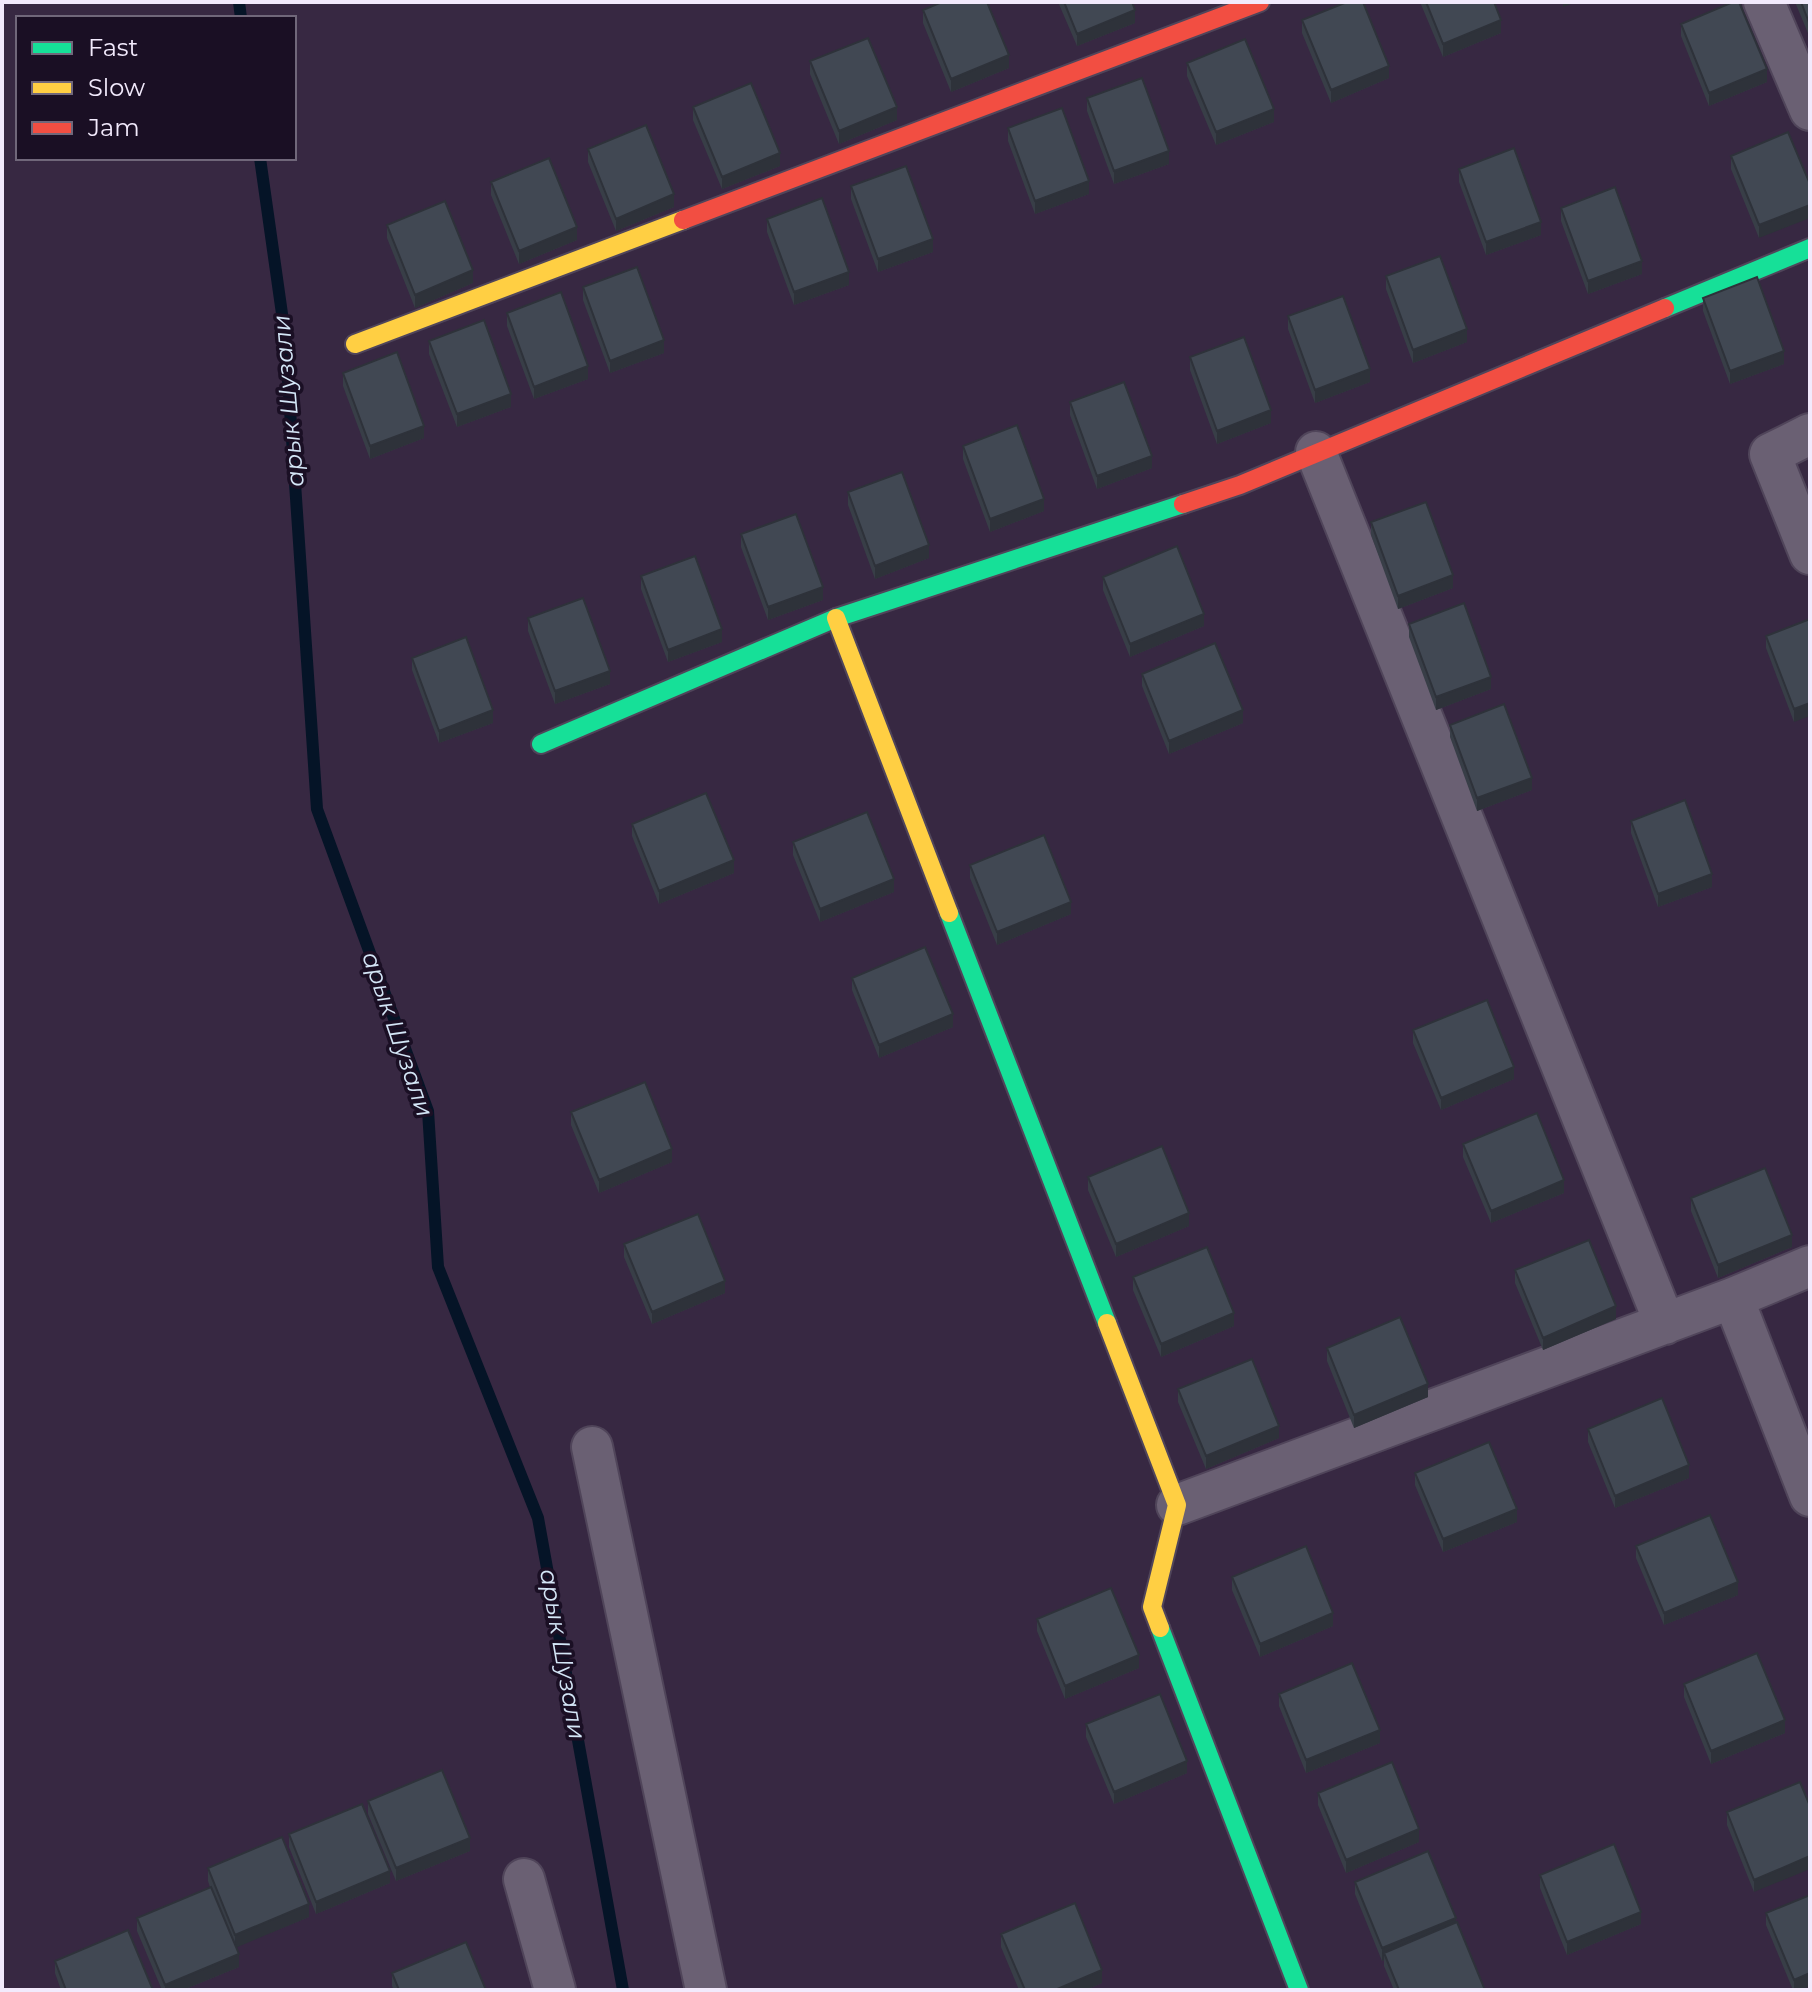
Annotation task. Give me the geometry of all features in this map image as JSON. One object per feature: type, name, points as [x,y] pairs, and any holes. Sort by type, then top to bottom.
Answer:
[{"type":"street","points":[[355,344],[1260,2]]},
{"type":"street","points":[[1764,2],[1810,110]]},
{"type":"street","points":[[541,744],[836,618],[1240,485],[1810,248]]},
{"type":"street","points":[[1810,434],[1770,454],[1810,554]]},
{"type":"street","points":[[1316,452],[1665,1324]]},
{"type":"street","points":[[836,618],[1177,1505],[1152,1607],[1299,1990]]},
{"type":"street","points":[[1177,1505],[1665,1324],[1810,1266]]},
{"type":"street","points":[[1733,1298],[1810,1496]]},
{"type":"street","points":[[592,1447],[706,1990]]},
{"type":"street","points":[[524,1879],[555,1990]]},
{"type":"building","points":[[942,2],[987,2],[1009,55],[951,79],[923,10]]},
{"type":"building","points":[[1064,2],[1132,2],[1135,10],[1077,34]]},
{"type":"building","points":[[1347,2],[1363,2],[1389,66],[1331,90],[1302,20]]},
{"type":"building","points":[[1426,2],[1494,2],[1501,20],[1443,44]]},
{"type":"building","points":[[1739,2],[1767,69],[1709,93],[1681,24]]},
{"type":"building","points":[[1801,2],[1810,2],[1810,25]]},
{"type":"building","points":[[868,38],[897,107],[839,131],[810,61]]},
{"type":"building","points":[[1245,39],[1274,109],[1216,132],[1187,63]]},
{"type":"building","points":[[1142,78],[1169,151],[1114,171],[1087,98]]},
{"type":"building","points":[[751,83],[780,153],[722,177],[693,107]]},
{"type":"building","points":[[1062,108],[1089,181],[1035,201],[1008,128]]},
{"type":"building","points":[[646,125],[674,194],[616,219],[588,149]]},
{"type":"building","points":[[1788,132],[1810,184],[1810,205],[1759,225],[1731,156]]},
{"type":"building","points":[[1514,148],[1541,222],[1486,242],[1459,169]]},
{"type":"building","points":[[549,158],[577,227],[519,251],[491,182]]},
{"type":"building","points":[[906,166],[933,239],[878,259],[851,186]]},
{"type":"building","points":[[1615,187],[1642,261],[1588,281],[1561,208]]},
{"type":"building","points":[[822,198],[849,272],[794,292],[767,219]]},
{"type":"building","points":[[445,201],[473,270],[415,295],[387,225]]},
{"type":"building","points":[[1440,256],[1467,329],[1413,350],[1386,276]]},
{"type":"building","points":[[637,267],[664,340],[610,361],[583,287]]},
{"type":"building","points":[[1757,277],[1784,351],[1730,371],[1703,298]]},
{"type":"building","points":[[561,292],[588,366],[534,387],[507,313]]},
{"type":"building","points":[[1343,296],[1370,369],[1315,390],[1288,316]]},
{"type":"building","points":[[484,320],[511,394],[457,414],[429,341]]},
{"type":"building","points":[[1244,337],[1271,410],[1217,431],[1190,357]]},
{"type":"building","points":[[397,352],[424,426],[370,446],[343,373]]},
{"type":"building","points":[[1124,382],[1152,456],[1097,476],[1070,402]]},
{"type":"building","points":[[1017,425],[1044,499],[990,519],[963,446]]},
{"type":"building","points":[[902,472],[929,545],[875,566],[848,492]]},
{"type":"building","points":[[1426,502],[1453,575],[1398,596],[1371,522]]},
{"type":"building","points":[[796,514],[823,587],[768,607],[741,534]]},
{"type":"building","points":[[1177,546],[1204,614],[1130,644],[1103,577]]},
{"type":"building","points":[[695,556],[722,629],[668,650],[641,576]]},
{"type":"building","points":[[583,598],[610,671],[555,691],[528,618]]},
{"type":"building","points":[[1464,603],[1491,677],[1436,697],[1409,624]]},
{"type":"building","points":[[1810,619],[1810,703],[1794,709],[1766,636]]},
{"type":"building","points":[[466,637],[493,710],[439,731],[412,658]]},
{"type":"building","points":[[1215,643],[1243,710],[1169,741],[1142,674]]},
{"type":"building","points":[[1504,704],[1532,778],[1477,798],[1450,725]]},
{"type":"building","points":[[706,793],[734,860],[659,891],[632,824]]},
{"type":"building","points":[[1685,800],[1712,874],[1658,894],[1631,821]]},
{"type":"building","points":[[867,812],[894,879],[820,909],[793,842]]},
{"type":"building","points":[[1044,835],[1071,902],[997,932],[970,865]]},
{"type":"building","points":[[925,947],[953,1014],[879,1045],[852,978]]},
{"type":"building","points":[[1487,1000],[1514,1067],[1441,1098],[1413,1030]]},
{"type":"building","points":[[645,1082],[672,1149],[599,1180],[571,1112]]},
{"type":"building","points":[[1537,1113],[1564,1180],[1491,1211],[1463,1144]]},
{"type":"building","points":[[1162,1146],[1189,1213],[1116,1244],[1088,1177]]},
{"type":"building","points":[[1765,1168],[1792,1235],[1718,1265],[1691,1198]]},
{"type":"building","points":[[698,1214],[725,1281],[652,1312],[624,1244]]},
{"type":"building","points":[[1589,1240],[1616,1306],[1543,1338],[1515,1270]]},
{"type":"building","points":[[1207,1247],[1234,1313],[1161,1344],[1133,1277]]},
{"type":"building","points":[[1400,1317],[1428,1384],[1354,1415],[1327,1348]]},
{"type":"building","points":[[1252,1359],[1279,1426],[1206,1456],[1178,1389]]},
{"type":"building","points":[[1662,1398],[1689,1465],[1615,1496],[1588,1429]]},
{"type":"building","points":[[1489,1442],[1517,1509],[1443,1539],[1415,1473]]},
{"type":"building","points":[[1710,1515],[1738,1582],[1664,1613],[1636,1546]]},
{"type":"building","points":[[1306,1546],[1333,1613],[1260,1644],[1232,1577]]},
{"type":"building","points":[[1111,1588],[1139,1655],[1065,1686],[1037,1619]]},
{"type":"building","points":[[1757,1653],[1785,1720],[1711,1751],[1684,1684]]},
{"type":"building","points":[[1352,1663],[1380,1730],[1306,1760],[1279,1694]]},
{"type":"building","points":[[1160,1694],[1187,1761],[1114,1792],[1086,1724]]},
{"type":"building","points":[[1392,1762],[1419,1829],[1346,1860],[1318,1793]]},
{"type":"building","points":[[442,1770],[470,1838],[396,1868],[368,1801]]},
{"type":"building","points":[[1800,1782],[1810,1806],[1810,1856],[1754,1880],[1727,1812]]},
{"type":"building","points":[[362,1804],[390,1871],[316,1902],[289,1834]]},
{"type":"building","points":[[282,1837],[309,1904],[235,1935],[208,1868]]},
{"type":"building","points":[[1614,1844],[1641,1912],[1567,1942],[1540,1875]]},
{"type":"building","points":[[1428,1851],[1456,1918],[1382,1948],[1355,1882]]},
{"type":"building","points":[[211,1887],[239,1954],[165,1985],[137,1918]]},
{"type":"building","points":[[1810,1895],[1810,1973],[1794,1980],[1766,1913]]},
{"type":"building","points":[[1075,1903],[1102,1970],[1055,1990],[1025,1990],[1001,1934]]},
{"type":"building","points":[[1457,1922],[1485,1990],[1399,1990],[1384,1953]]},
{"type":"building","points":[[128,1930],[153,1990],[66,1990],[55,1961]]},
{"type":"building","points":[[466,1942],[486,1990],[399,1990],[392,1973]]},
{"type":"waterway","name":"арык Шузали","points":[[239,2],[241,16]]},
{"type":"waterway","name":"арык Шузали","points":[[260,160],[285,335],[317,809],[428,1111],[438,1267],[538,1518],[623,1990]]},
{"type":"traffic: fast","points":[[1665,308],[1810,248]]},
{"type":"traffic: fast","points":[[541,744],[836,618],[1183,504]]},
{"type":"traffic: fast","points":[[949,913],[1107,1323]]},
{"type":"traffic: fast","points":[[1160,1628],[1299,1990]]},
{"type":"traffic: slow","points":[[355,344],[683,220]]},
{"type":"traffic: slow","points":[[836,618],[949,913]]},
{"type":"traffic: slow","points":[[1107,1323],[1177,1505],[1152,1607],[1160,1628]]},
{"type":"traffic: jam","points":[[683,220],[1260,2]]},
{"type":"traffic: jam","points":[[1183,504],[1240,485],[1665,308]]}]
